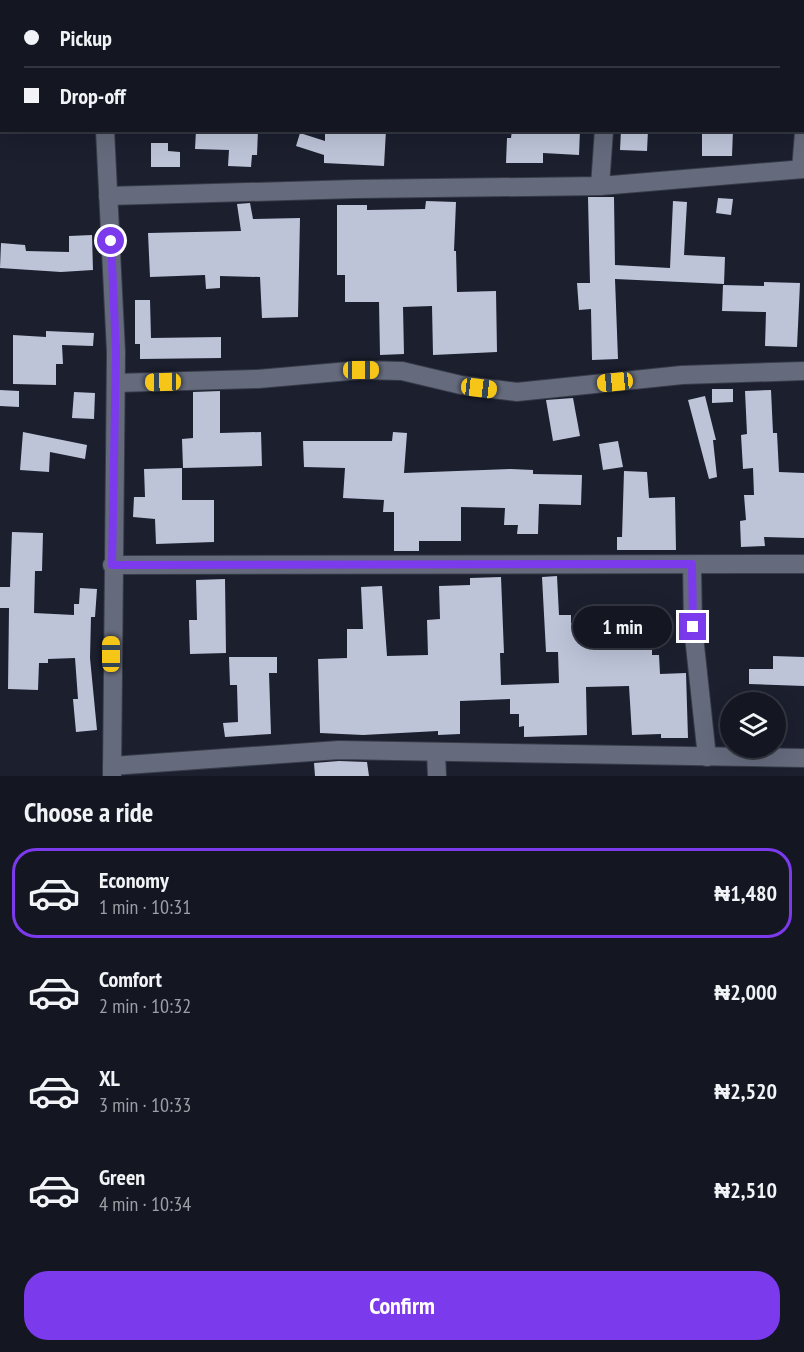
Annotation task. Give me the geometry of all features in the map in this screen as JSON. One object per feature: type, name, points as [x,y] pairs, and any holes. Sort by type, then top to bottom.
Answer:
[{"type":"street","points":[[431,0],[466,0]]},
{"type":"street","points":[[105,132],[116,383],[112,565],[112,771],[339,750],[804,758]]},
{"type":"street","points":[[600,186],[604,132]]},
{"type":"street","points":[[108,196],[356,189],[600,186],[803,169],[804,133]]},
{"type":"street","points":[[116,383],[258,380],[361,370],[402,370],[460,385],[517,392],[682,375],[804,371]]},
{"type":"street","points":[[692,564],[693,627],[707,757]]},
{"type":"street","points":[[112,565],[804,564]]},
{"type":"street","points":[[436,752],[437,776]]},
{"type":"building","points":[[196,132],[258,132],[257,155],[252,155],[251,167],[228,166],[229,150],[195,149]]},
{"type":"building","points":[[325,132],[386,132],[384,166],[324,163],[324,155],[296,146],[300,133],[325,141]]},
{"type":"building","points":[[512,132],[580,132],[579,155],[543,153],[543,163],[506,163],[507,138],[511,138]]},
{"type":"building","points":[[621,132],[648,132],[647,151],[620,150]]},
{"type":"building","points":[[702,132],[733,132],[732,156],[702,156]]},
{"type":"building","points":[[151,143],[168,143],[168,151],[180,152],[180,167],[151,167]]},
{"type":"building","points":[[588,197],[614,197],[615,265],[670,268],[673,201],[687,202],[684,255],[725,257],[724,284],[615,279],[618,359],[592,360],[591,309],[579,310],[577,283],[590,283]]},
{"type":"building","points":[[718,198],[733,199],[731,215],[716,213]]},
{"type":"building","points":[[426,201],[456,202],[454,251],[456,251],[457,292],[496,291],[497,352],[433,355],[432,306],[403,307],[404,354],[380,355],[379,302],[345,302],[345,275],[337,275],[337,205],[367,205],[367,210],[425,209]]},
{"type":"building","points":[[250,203],[253,219],[300,218],[298,317],[262,318],[260,277],[220,276],[220,288],[206,289],[205,275],[150,277],[148,233],[241,231],[237,204]]},
{"type":"building","points":[[92,235],[93,270],[61,272],[0,268],[1,243],[25,245],[26,251],[69,252],[69,236]]},
{"type":"building","points":[[764,282],[800,283],[797,347],[765,346],[766,312],[722,311],[723,285],[764,286]]},
{"type":"building","points":[[135,300],[150,300],[151,338],[221,337],[221,358],[140,359],[140,344],[135,344]]},
{"type":"building","points":[[46,331],[94,333],[93,346],[62,345],[63,364],[56,364],[56,385],[13,384],[13,335],[46,337]]},
{"type":"building","points":[[712,389],[733,389],[733,402],[712,403]]},
{"type":"building","points":[[0,390],[19,391],[19,407],[0,406]]},
{"type":"building","points":[[771,390],[773,433],[777,433],[779,472],[804,473],[804,538],[764,537],[765,546],[741,547],[740,521],[746,520],[744,495],[754,495],[753,468],[743,469],[741,435],[747,434],[745,391]]},
{"type":"building","points":[[220,391],[220,433],[261,432],[262,466],[183,468],[182,439],[193,438],[193,392]]},
{"type":"building","points":[[74,392],[95,393],[94,419],[72,418]]},
{"type":"building","points":[[705,396],[716,440],[713,440],[717,477],[709,479],[688,400]]},
{"type":"building","points":[[573,398],[580,436],[553,441],[546,400]]},
{"type":"building","points":[[23,432],[87,445],[85,459],[50,452],[49,472],[20,470]]},
{"type":"building","points":[[393,432],[407,433],[404,473],[511,469],[533,470],[533,474],[582,475],[581,505],[539,504],[538,534],[517,534],[518,525],[504,525],[505,508],[461,507],[461,541],[419,541],[419,551],[394,551],[394,512],[383,512],[384,500],[343,498],[345,468],[304,467],[303,441],[392,441]]},
{"type":"building","points":[[618,441],[623,467],[603,470],[599,444]]},
{"type":"building","points":[[182,468],[182,500],[214,500],[214,542],[156,544],[155,519],[133,517],[134,497],[145,497],[144,469]]},
{"type":"building","points":[[624,471],[647,472],[649,498],[675,497],[676,550],[617,550],[617,537],[622,537]]},
{"type":"building","points":[[12,532],[43,533],[42,571],[35,571],[34,613],[74,615],[74,604],[79,604],[80,588],[97,589],[95,617],[91,617],[90,658],[97,730],[76,732],[73,699],[78,699],[75,658],[48,659],[48,663],[39,663],[38,690],[8,689],[9,608],[0,608],[0,587],[10,587]]},
{"type":"building","points":[[557,576],[559,615],[571,615],[571,623],[582,623],[583,639],[652,641],[652,655],[659,655],[660,674],[686,673],[688,738],[661,738],[661,734],[632,735],[629,686],[586,687],[587,735],[524,737],[524,726],[519,727],[519,714],[510,714],[510,699],[460,701],[460,734],[438,735],[438,731],[363,735],[320,733],[318,659],[347,658],[347,629],[363,629],[361,587],[382,586],[387,656],[428,655],[427,620],[440,619],[439,586],[470,585],[470,578],[501,577],[504,653],[500,653],[501,685],[559,683],[558,652],[546,652],[542,577]]},
{"type":"building","points":[[225,579],[226,653],[190,654],[189,620],[197,620],[196,580]]},
{"type":"building","points":[[773,656],[804,657],[804,686],[749,684],[749,669],[773,669]]},
{"type":"building","points":[[229,657],[277,657],[277,673],[269,673],[271,734],[225,737],[223,723],[238,722],[237,685],[230,685]]},
{"type":"building","points":[[367,762],[369,776],[315,776],[314,763]]},
{"type":"route","points":[[111,241],[116,352],[112,565],[385,567],[692,564],[693,627]]}]
